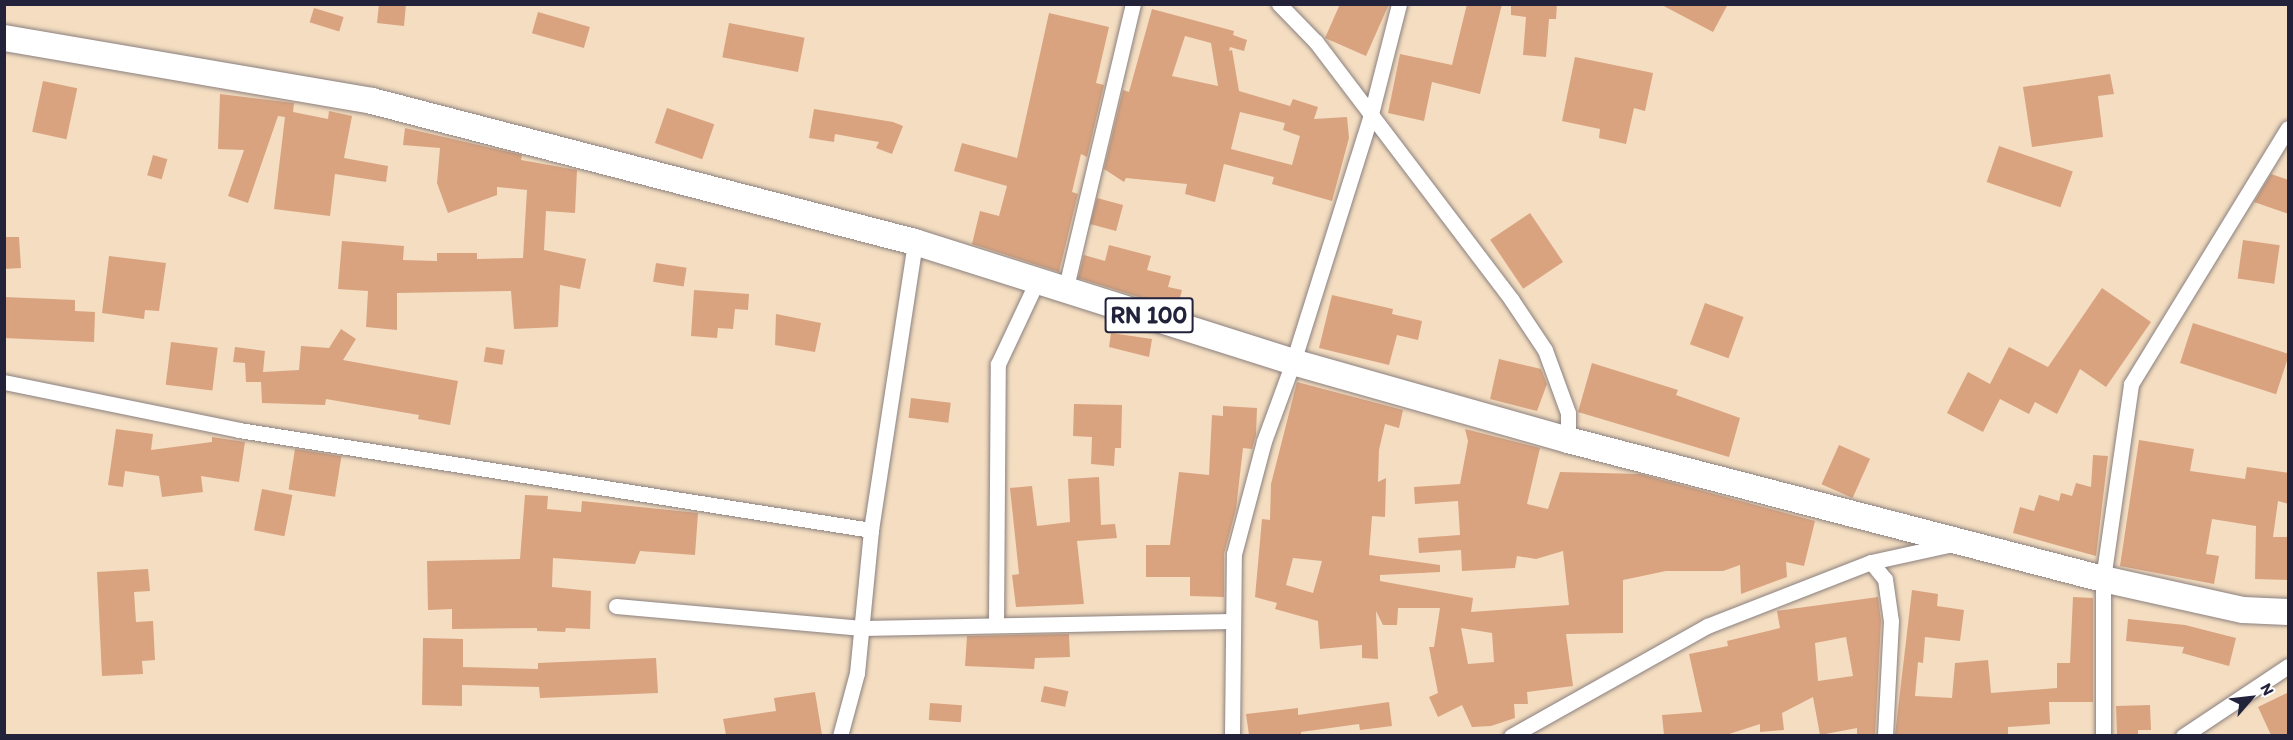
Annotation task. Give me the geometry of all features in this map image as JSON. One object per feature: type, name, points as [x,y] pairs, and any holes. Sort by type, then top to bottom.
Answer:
[{"type":"main road","name":"RN 100","points":[[4,38],[372,101],[915,242],[1066,287],[1293,362],[1568,440],[1956,543],[2103,579],[2243,610],[2289,612]]},
{"type":"street","points":[[1066,287],[1133,4]]},
{"type":"street","points":[[1279,4],[1316,42],[1545,350],[1568,413],[1568,440]]},
{"type":"street","points":[[1232,735],[1234,554],[1264,441],[1293,362],[1371,114],[1399,4]]},
{"type":"street","points":[[2103,735],[2103,579],[2131,384],[2289,128]]},
{"type":"street","points":[[840,735],[857,673],[871,530],[915,242]]},
{"type":"street","points":[[996,625],[998,364],[1038,279]]},
{"type":"street","points":[[4,382],[238,430],[871,530]]},
{"type":"street","points":[[1510,735],[1707,626],[1871,562],[1956,543]]},
{"type":"street","points":[[1871,562],[1886,579],[1891,621],[1885,735]]},
{"type":"street","points":[[616,606],[862,628],[1233,621]]},
{"type":"street","points":[[2183,735],[2289,666]]},
{"type":"building","points":[[379,4],[406,4],[404,26],[377,23]]},
{"type":"building","points":[[1340,4],[1389,4],[1366,56],[1325,38]]},
{"type":"building","points":[[1467,4],[1502,4],[1480,94],[1432,82],[1424,121],[1388,113],[1400,54],[1452,65]]},
{"type":"building","points":[[1511,4],[1557,4],[1556,19],[1549,19],[1546,57],[1523,55],[1526,17],[1511,15]]},
{"type":"building","points":[[1660,4],[1728,4],[1713,32]]},
{"type":"building","points":[[314,8],[344,17],[339,31],[310,22]]},
{"type":"building","points":[[1152,9],[1234,31],[1233,35],[1247,40],[1244,51],[1230,47],[1229,51],[1232,50],[1239,91],[1290,106],[1293,99],[1318,107],[1314,119],[1347,117],[1349,138],[1332,201],[1272,184],[1274,177],[1224,164],[1215,202],[1185,194],[1187,184],[1126,178],[1124,182],[1104,169],[1123,90],[1129,92]],"holes":[[[1185,36],[1211,43],[1218,86],[1172,76]],[[1240,112],[1285,123],[1283,130],[1300,136],[1292,165],[1231,149]]]},
{"type":"building","points":[[538,12],[590,27],[584,48],[532,33]]},
{"type":"building","points":[[1049,13],[1109,27],[1096,83],[1104,85],[1087,157],[1081,154],[1072,192],[1078,194],[1059,272],[972,244],[980,211],[999,216],[1007,186],[954,171],[962,143],[1017,158]]},
{"type":"building","points":[[729,23],[805,38],[798,72],[722,57]]},
{"type":"building","points":[[1575,57],[1653,73],[1645,111],[1634,108],[1626,144],[1599,138],[1600,129],[1562,121]]},
{"type":"building","points":[[2110,74],[2114,94],[2098,96],[2103,137],[2032,147],[2023,87]]},
{"type":"building","points":[[43,81],[77,88],[66,139],[32,132]]},
{"type":"building","points":[[220,94],[294,103],[293,112],[328,119],[329,111],[352,116],[344,158],[388,166],[386,182],[335,174],[330,216],[274,209],[285,117],[278,116],[248,203],[228,196],[244,150],[218,149]]},
{"type":"building","points":[[667,108],[714,124],[702,159],[655,143]]},
{"type":"building","points":[[814,109],[893,122],[903,126],[892,154],[876,148],[879,142],[835,134],[834,142],[809,138]]},
{"type":"building","points":[[405,128],[522,155],[521,160],[577,170],[575,213],[546,211],[544,250],[586,259],[580,289],[560,285],[558,327],[514,329],[511,291],[397,293],[397,330],[366,327],[368,291],[338,289],[342,241],[404,246],[403,260],[437,261],[437,253],[477,253],[477,259],[523,258],[527,190],[497,187],[497,195],[448,213],[437,183],[440,148],[403,145]]},
{"type":"building","points":[[1999,146],[2073,171],[2060,207],[1987,182]]},
{"type":"building","points":[[153,155],[167,159],[162,179],[147,175]]},
{"type":"building","points":[[2271,174],[2289,180],[2289,214],[2254,202]]},
{"type":"building","points":[[1097,198],[1123,205],[1116,231],[1090,224]]},
{"type":"building","points":[[1530,213],[1563,262],[1523,289],[1490,240]]},
{"type":"building","points":[[4,237],[19,237],[21,268],[4,269]]},
{"type":"building","points":[[2243,240],[2280,245],[2274,284],[2238,279]]},
{"type":"building","points":[[1109,245],[1151,256],[1147,270],[1171,276],[1168,287],[1182,290],[1177,309],[1078,278],[1084,255],[1105,261]]},
{"type":"building","points":[[109,256],[166,263],[159,311],[145,310],[144,319],[102,313]]},
{"type":"building","points":[[656,263],[687,268],[684,287],[653,282]]},
{"type":"building","points":[[2102,288],[2151,322],[2106,387],[2080,369],[2057,414],[2035,402],[2029,414],[2000,399],[1983,432],[1947,413],[1968,372],[1990,384],[2009,347],[2048,367]]},
{"type":"building","points":[[694,290],[749,294],[748,310],[735,309],[733,329],[718,328],[717,338],[691,336]]},
{"type":"building","points":[[1332,295],[1393,309],[1392,314],[1422,321],[1418,340],[1397,335],[1389,365],[1319,348]]},
{"type":"building","points":[[4,297],[75,300],[75,311],[95,312],[94,342],[4,338]]},
{"type":"building","points":[[1705,303],[1744,317],[1728,358],[1690,344]]},
{"type":"building","points":[[776,314],[821,323],[815,352],[775,345]]},
{"type":"building","points":[[2193,323],[2288,354],[2276,394],[2180,363]]},
{"type":"building","points":[[341,329],[356,339],[343,360],[458,381],[450,425],[418,419],[419,415],[326,399],[325,405],[262,403],[261,382],[246,382],[245,363],[233,362],[235,347],[265,351],[263,372],[299,370],[301,346],[329,348]]},
{"type":"building","points":[[1111,333],[1152,339],[1149,357],[1109,347]]},
{"type":"building","points":[[171,342],[218,348],[212,390],[166,385]]},
{"type":"building","points":[[486,347],[505,350],[502,365],[484,362]]},
{"type":"building","points":[[1499,359],[1541,369],[1547,384],[1537,411],[1490,399]]},
{"type":"building","points":[[1592,363],[1678,390],[1676,395],[1740,418],[1729,457],[1578,412]]},
{"type":"building","points":[[1297,382],[1403,410],[1399,428],[1385,424],[1379,450],[1378,482],[1386,478],[1385,517],[1372,516],[1369,555],[1440,565],[1440,572],[1380,575],[1380,581],[1473,598],[1471,612],[1569,605],[1563,551],[1536,559],[1517,556],[1515,568],[1462,571],[1461,550],[1419,553],[1418,538],[1460,535],[1458,501],[1415,504],[1414,487],[1460,484],[1468,441],[1465,429],[1540,448],[1527,504],[1548,509],[1560,472],[1640,474],[1815,521],[1804,566],[1786,562],[1787,577],[1741,594],[1740,565],[1723,571],[1666,571],[1623,580],[1623,633],[1566,634],[1573,686],[1527,692],[1528,704],[1514,704],[1515,718],[1491,726],[1472,727],[1462,705],[1438,717],[1429,697],[1438,693],[1429,647],[1434,647],[1440,608],[1398,608],[1397,625],[1383,625],[1376,611],[1378,659],[1362,658],[1362,645],[1320,649],[1318,621],[1275,609],[1277,603],[1255,597],[1262,519],[1270,520],[1271,484]],"holes":[[[1293,558],[1322,561],[1313,593],[1286,585]],[[1461,628],[1492,633],[1494,662],[1468,664]]]},
{"type":"building","points":[[911,398],[951,403],[948,423],[909,418]]},
{"type":"building","points":[[1074,404],[1122,405],[1121,448],[1115,448],[1114,466],[1091,464],[1092,437],[1073,436]]},
{"type":"building","points":[[1223,406],[1257,408],[1256,435],[1252,449],[1243,448],[1236,509],[1224,554],[1224,597],[1190,596],[1190,577],[1146,577],[1146,545],[1170,545],[1179,472],[1209,475],[1212,415],[1223,416]]},
{"type":"building","points":[[116,429],[153,434],[151,450],[212,442],[212,437],[245,442],[239,482],[201,476],[203,492],[162,497],[159,476],[125,471],[123,487],[108,485]]},
{"type":"building","points":[[2139,440],[2194,449],[2190,471],[2245,479],[2247,467],[2289,473],[2289,504],[2278,501],[2273,537],[2289,537],[2289,580],[2255,579],[2256,526],[2212,519],[2206,554],[2219,556],[2214,584],[2120,566]]},
{"type":"building","points":[[1839,445],[1870,459],[1853,498],[1822,484]]},
{"type":"building","points":[[295,449],[341,456],[335,497],[289,489]]},
{"type":"building","points":[[2093,455],[2108,456],[2096,556],[2013,533],[2020,507],[2034,511],[2039,495],[2059,501],[2061,493],[2072,496],[2076,483],[2091,487]]},
{"type":"building","points":[[1099,477],[1101,525],[1115,524],[1117,538],[1077,541],[1084,604],[1016,607],[1012,575],[1019,574],[1010,488],[1032,486],[1037,526],[1070,522],[1068,479]]},
{"type":"building","points":[[262,489],[292,495],[284,536],[254,530]]},
{"type":"building","points":[[525,495],[548,496],[547,509],[581,512],[582,501],[698,513],[695,555],[640,551],[635,564],[553,558],[552,587],[591,591],[590,629],[566,628],[565,632],[537,631],[537,628],[452,629],[452,609],[428,610],[427,561],[520,559]]},
{"type":"building","points":[[148,569],[150,591],[134,592],[136,622],[153,621],[155,660],[142,661],[143,674],[102,676],[97,572]]},
{"type":"building","points":[[1912,590],[1938,594],[1937,606],[1964,610],[1960,641],[1925,637],[1923,663],[1918,662],[1915,696],[1952,698],[1955,663],[1988,660],[1991,693],[2057,688],[2057,663],[2070,663],[2073,597],[2093,598],[2093,702],[2049,702],[2050,724],[2008,727],[2008,735],[1895,735]]},
{"type":"building","points":[[1878,597],[1881,621],[1875,735],[1857,735],[1857,728],[1820,735],[1813,697],[1782,713],[1784,730],[1760,732],[1760,724],[1726,735],[1664,735],[1662,715],[1702,712],[1689,654],[1728,646],[1727,641],[1780,628],[1777,611]],"holes":[[[1846,637],[1853,676],[1818,681],[1815,643]]]},
{"type":"building","points":[[2128,619],[2185,625],[2236,638],[2229,666],[2182,653],[2184,647],[2126,641]]},
{"type":"building","points":[[1069,634],[1070,657],[1035,658],[1034,669],[965,666],[967,636]]},
{"type":"building","points":[[423,638],[463,639],[463,667],[538,669],[538,663],[656,658],[658,693],[540,698],[539,687],[462,685],[462,706],[422,705]]},
{"type":"building","points":[[1044,686],[1068,691],[1065,707],[1041,702]]},
{"type":"building","points":[[815,692],[822,735],[726,735],[723,719],[776,711],[774,698]]},
{"type":"building","points":[[2289,692],[2289,735],[2271,735],[2258,707]]},
{"type":"building","points":[[1389,702],[1392,726],[1360,730],[1359,724],[1301,732],[1301,735],[1249,735],[1246,714],[1298,708],[1298,715]]},
{"type":"building","points":[[930,703],[962,705],[961,722],[929,720]]},
{"type":"building","points":[[2150,705],[2151,730],[2138,730],[2138,735],[2117,735],[2116,706]]}]
